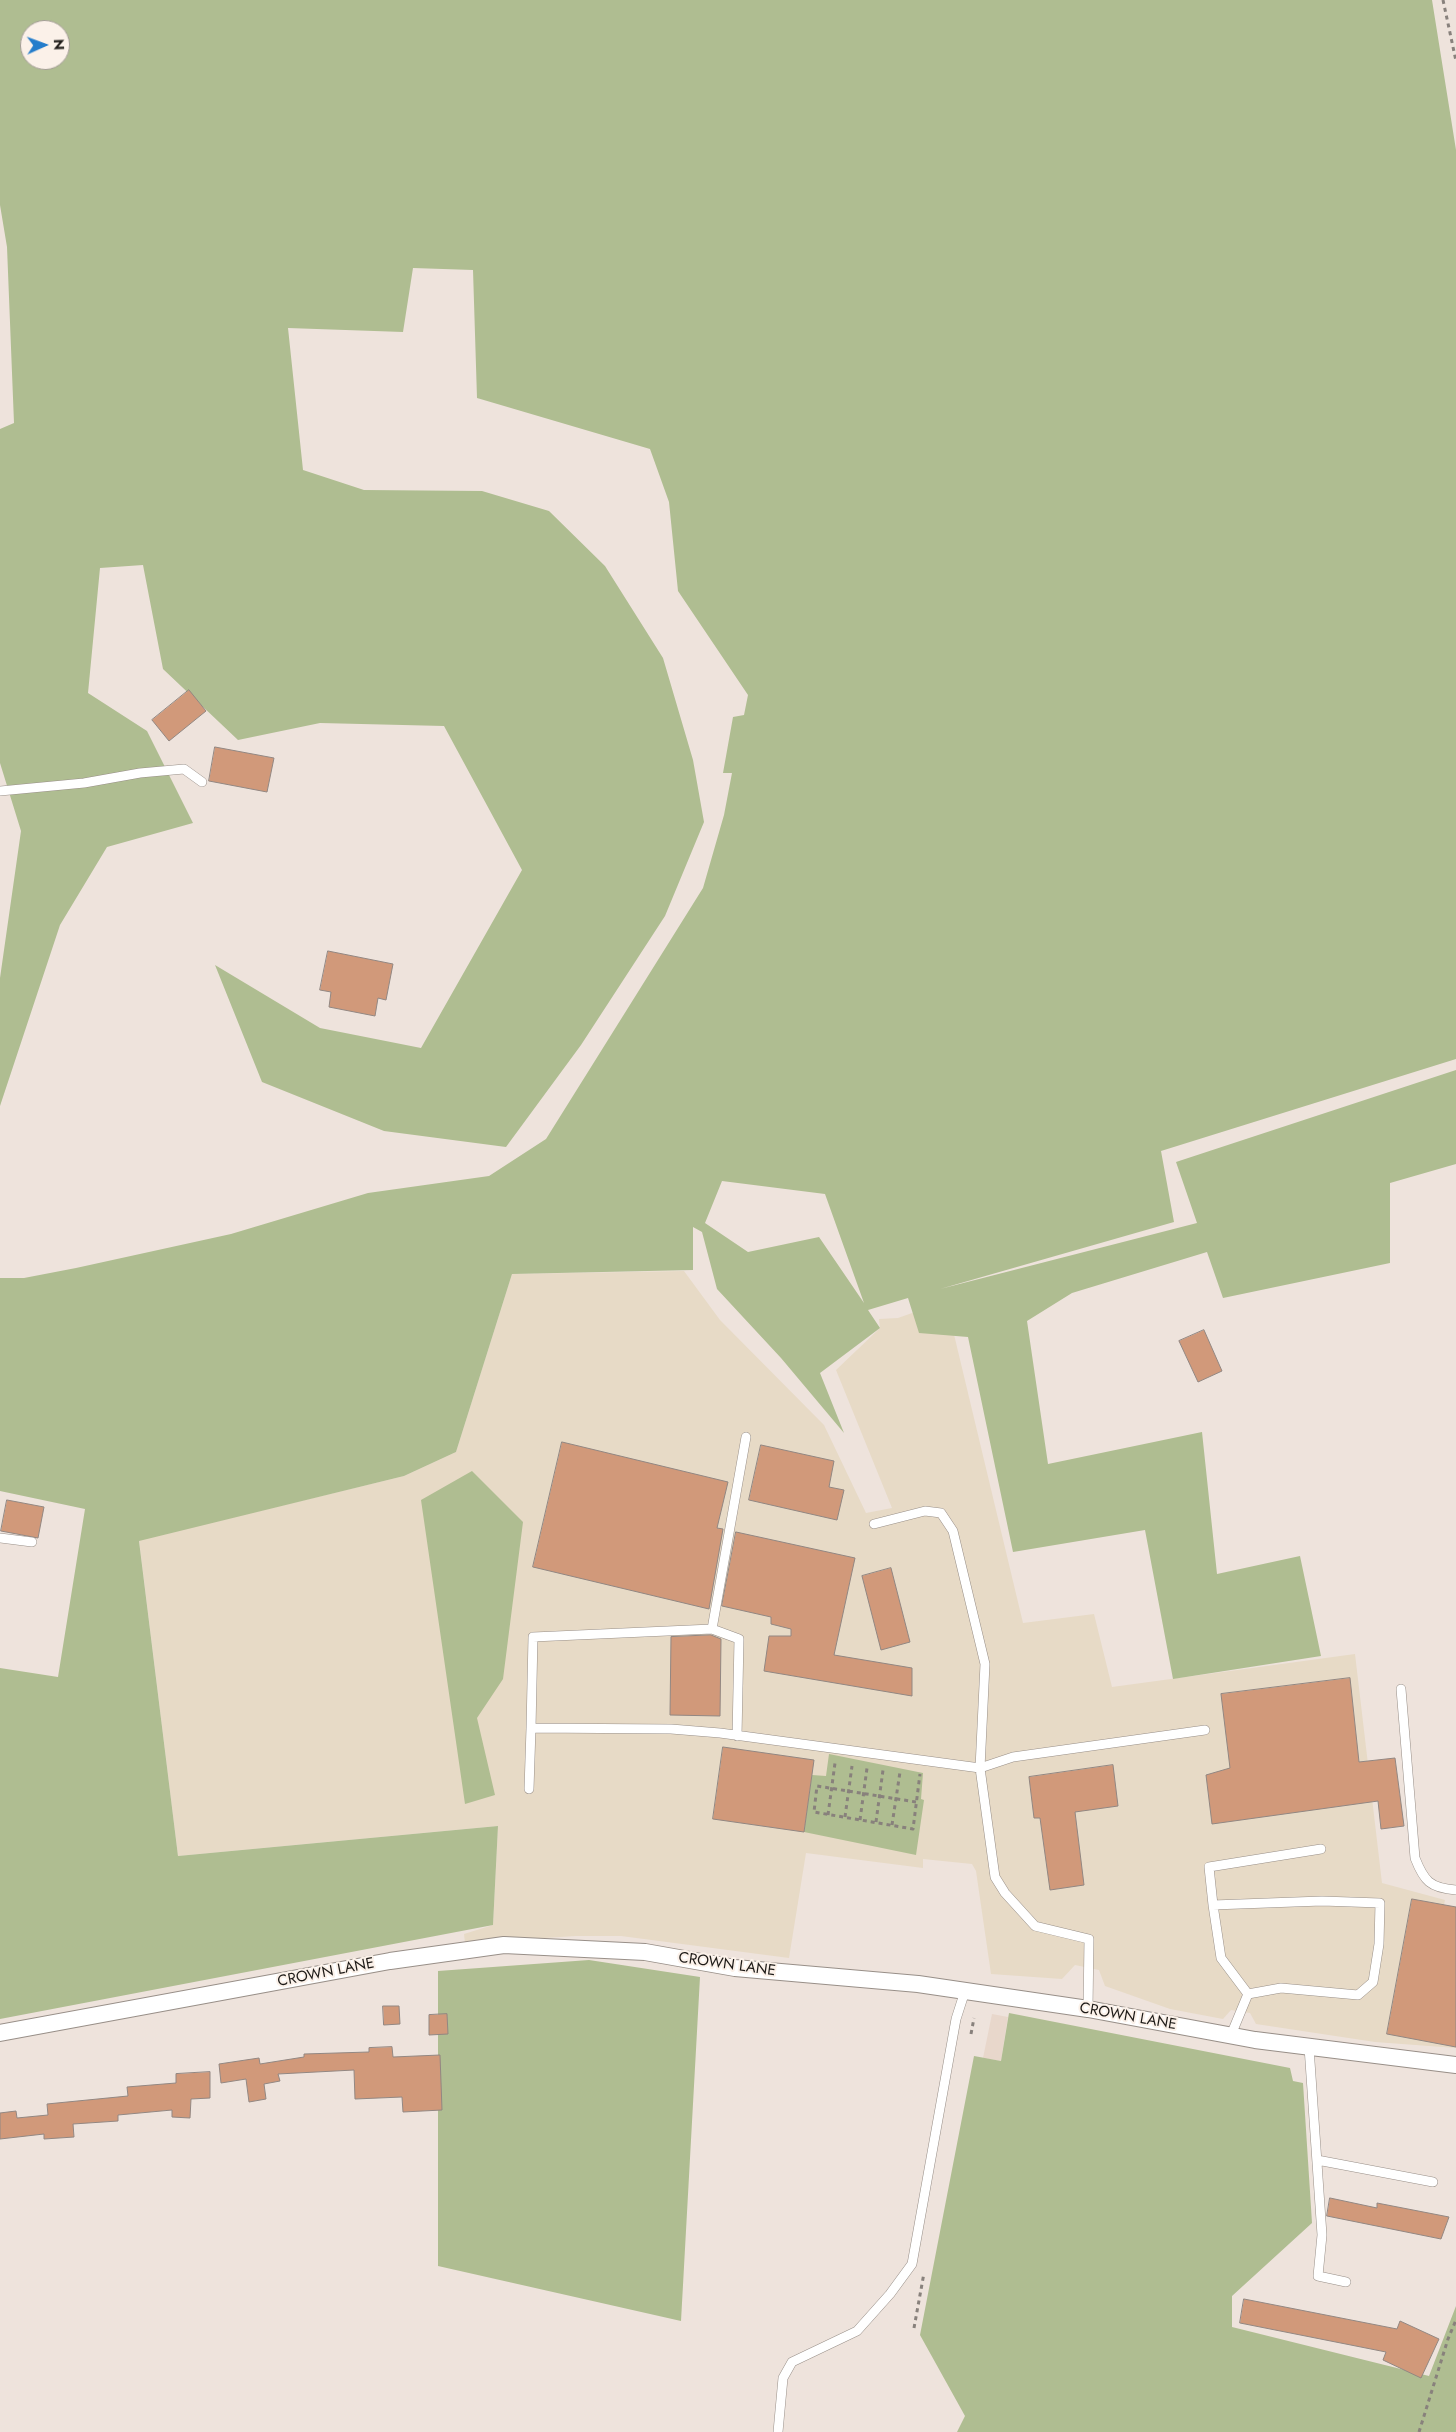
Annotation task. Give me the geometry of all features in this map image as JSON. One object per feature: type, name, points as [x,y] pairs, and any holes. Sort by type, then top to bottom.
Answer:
[{"type":"street","name":"CROWN LANE","points":[[0,2033],[390,1961],[504,1944],[645,1952],[735,1968],[918,1984],[1088,2009],[1255,2040],[1456,2065]]},
{"type":"lane","points":[[0,791],[84,783],[140,773],[184,769],[202,782]]},
{"type":"lane","points":[[712,1629],[746,1437]]},
{"type":"lane","points":[[874,1524],[925,1511],[941,1513],[953,1530],[985,1664],[980,1768],[995,1877],[1006,1893],[1035,1926],[1089,1939],[1088,2009]]},
{"type":"lane","points":[[0,1538],[32,1542]]},
{"type":"lane","points":[[529,1789],[534,1637],[712,1629],[739,1639],[737,1736]]},
{"type":"lane","points":[[1401,1689],[1415,1858],[1423,1877],[1439,1889],[1456,1890]]},
{"type":"lane","points":[[531,1728],[671,1729],[980,1768],[1013,1757],[1205,1730]]},
{"type":"lane","points":[[1248,1994],[1221,1958],[1209,1868],[1321,1849]]},
{"type":"lane","points":[[1213,1905],[1322,1900],[1380,1903],[1379,1944],[1373,1982],[1358,1995],[1281,1988],[1248,1994]]},
{"type":"lane","points":[[778,2432],[783,2378],[792,2362],[857,2331],[890,2294],[912,2264],[928,2185],[956,2019],[965,1991]]},
{"type":"lane","points":[[1231,2035],[1248,1994]]},
{"type":"lane","points":[[1309,2047],[1322,2235],[1318,2276],[1346,2282]]},
{"type":"lane","points":[[1317,2160],[1433,2182]]},
{"type":"path","points":[[1443,0],[1456,61]]},
{"type":"path","points":[[916,1802],[817,1786],[814,1812],[913,1829],[921,1761]]},
{"type":"path","points":[[828,1815],[835,1763]]},
{"type":"path","points":[[845,1817],[852,1766]]},
{"type":"path","points":[[860,1820],[867,1767]]},
{"type":"path","points":[[876,1822],[883,1770]]},
{"type":"path","points":[[892,1825],[900,1772]]},
{"type":"path","points":[[1420,2432],[1448,2339],[1456,2320]]},
{"type":"shaded area","points":[[684,1271],[720,1320],[824,1425],[866,1513],[892,1508],[836,1370],[880,1328],[879,1319],[898,1318],[946,1301],[1023,1623],[1094,1614],[1112,1687],[1355,1654],[1382,1883],[1445,1900],[1444,1905],[1456,1907],[1456,2048],[1375,2042],[1256,2024],[1250,2013],[1231,2010],[1223,2019],[1170,2009],[1105,1986],[1099,1970],[1075,1965],[1062,1979],[991,1974],[976,1871],[972,1864],[923,1859],[923,1868],[806,1853],[789,1958],[621,1936],[576,1936],[465,1943],[464,1934],[493,1925],[498,1826],[178,1856],[139,1540],[404,1476],[456,1452],[512,1274]]},
{"type":"shaded area","points":[[992,2014],[1008,2017],[1001,2061],[983,2058]]},
{"type":"green space","points":[[0,0],[1432,0],[1456,150],[1456,1059],[1161,1151],[1174,1222],[940,1289],[1197,1223],[1176,1162],[1456,1070],[1456,1164],[1390,1183],[1390,1263],[1223,1298],[1207,1252],[1072,1293],[1027,1321],[1048,1464],[1202,1432],[1217,1574],[1300,1556],[1321,1656],[1173,1679],[1145,1530],[1013,1552],[968,1337],[919,1333],[908,1298],[868,1310],[880,1328],[820,1373],[844,1433],[781,1358],[717,1289],[702,1232],[693,1227],[693,1270],[512,1274],[456,1452],[404,1476],[139,1541],[178,1856],[498,1826],[493,1925],[0,2019],[0,1668],[58,1677],[85,1509],[0,1491],[0,1278],[24,1278],[231,1234],[368,1193],[489,1176],[546,1139],[703,888],[724,815],[732,773],[723,773],[733,717],[744,715],[748,695],[678,591],[669,502],[650,449],[477,398],[473,270],[413,268],[403,332],[288,328],[303,470],[364,490],[482,491],[549,511],[605,566],[663,658],[693,760],[704,822],[665,916],[581,1045],[506,1147],[384,1131],[262,1082],[215,965],[320,1028],[421,1048],[522,870],[444,726],[320,723],[238,740],[163,669],[143,565],[100,568],[88,693],[147,731],[193,823],[107,847],[60,925],[0,1106],[0,978],[21,831],[0,763],[0,429],[14,423],[7,247],[0,205]],"holes":[[[722,1181],[825,1194],[864,1303],[819,1237],[748,1252],[705,1223]]]},
{"type":"green space","points":[[472,1471],[523,1522],[503,1679],[477,1718],[495,1795],[465,1804],[421,1500]]},
{"type":"green space","points":[[829,1754],[923,1773],[921,1799],[924,1800],[916,1855],[804,1832],[812,1775],[826,1776]]},
{"type":"green space","points":[[589,1960],[700,1977],[681,2321],[438,2266],[438,1971]]},
{"type":"green space","points":[[1009,2013],[1290,2068],[1293,2081],[1303,2083],[1312,2223],[1232,2296],[1232,2327],[1429,2376],[1456,2306],[1456,2432],[957,2432],[965,2416],[920,2335],[974,2056],[1001,2061]]},
{"type":"building","points":[[189,690],[206,711],[169,741],[152,720]]},
{"type":"building","points":[[215,747],[274,758],[267,792],[209,781]]},
{"type":"building","points":[[328,951],[393,964],[386,1000],[378,998],[375,1016],[329,1007],[331,992],[320,990]]},
{"type":"building","points":[[1204,1330],[1222,1371],[1198,1382],[1179,1341]]},
{"type":"building","points":[[562,1442],[728,1482],[717,1528],[723,1529],[709,1609],[533,1567]]},
{"type":"building","points":[[761,1445],[834,1461],[829,1487],[844,1490],[837,1520],[749,1500]]},
{"type":"building","points":[[7,1500],[44,1507],[38,1538],[1,1531]]},
{"type":"building","points":[[736,1532],[855,1558],[834,1655],[912,1668],[912,1696],[764,1671],[769,1636],[791,1636],[791,1629],[771,1624],[771,1617],[722,1606]]},
{"type":"building","points":[[891,1568],[910,1642],[881,1650],[862,1576]]},
{"type":"building","points":[[711,1635],[721,1639],[720,1716],[670,1715],[671,1637]]},
{"type":"building","points":[[1350,1678],[1359,1762],[1395,1758],[1404,1826],[1381,1829],[1378,1801],[1212,1824],[1206,1775],[1230,1768],[1221,1694]]},
{"type":"building","points":[[723,1747],[814,1760],[804,1832],[713,1819]]},
{"type":"building","points":[[1113,1765],[1118,1806],[1075,1812],[1084,1885],[1050,1890],[1040,1818],[1034,1818],[1029,1777]]},
{"type":"building","points":[[1412,1899],[1456,1907],[1456,2047],[1387,2034]]},
{"type":"building","points":[[383,2006],[399,2006],[400,2024],[384,2025]]},
{"type":"building","points":[[447,2014],[448,2034],[429,2035],[429,2015]]},
{"type":"building","points":[[392,2047],[393,2057],[440,2055],[442,2110],[403,2112],[402,2097],[355,2099],[354,2070],[278,2074],[280,2081],[264,2084],[266,2099],[249,2102],[246,2079],[221,2083],[219,2064],[259,2058],[260,2064],[304,2057],[304,2054],[369,2052],[369,2048]]},
{"type":"building","points":[[210,2072],[210,2098],[191,2099],[190,2118],[172,2117],[172,2110],[118,2115],[118,2121],[73,2124],[74,2137],[44,2139],[44,2134],[0,2139],[0,2113],[16,2111],[17,2118],[48,2115],[47,2104],[128,2096],[127,2087],[176,2083],[176,2074]]},
{"type":"building","points":[[1330,2198],[1377,2208],[1377,2203],[1449,2217],[1441,2239],[1327,2216]]},
{"type":"building","points":[[1244,2299],[1397,2329],[1400,2321],[1439,2339],[1421,2378],[1383,2360],[1386,2352],[1240,2323]]}]
